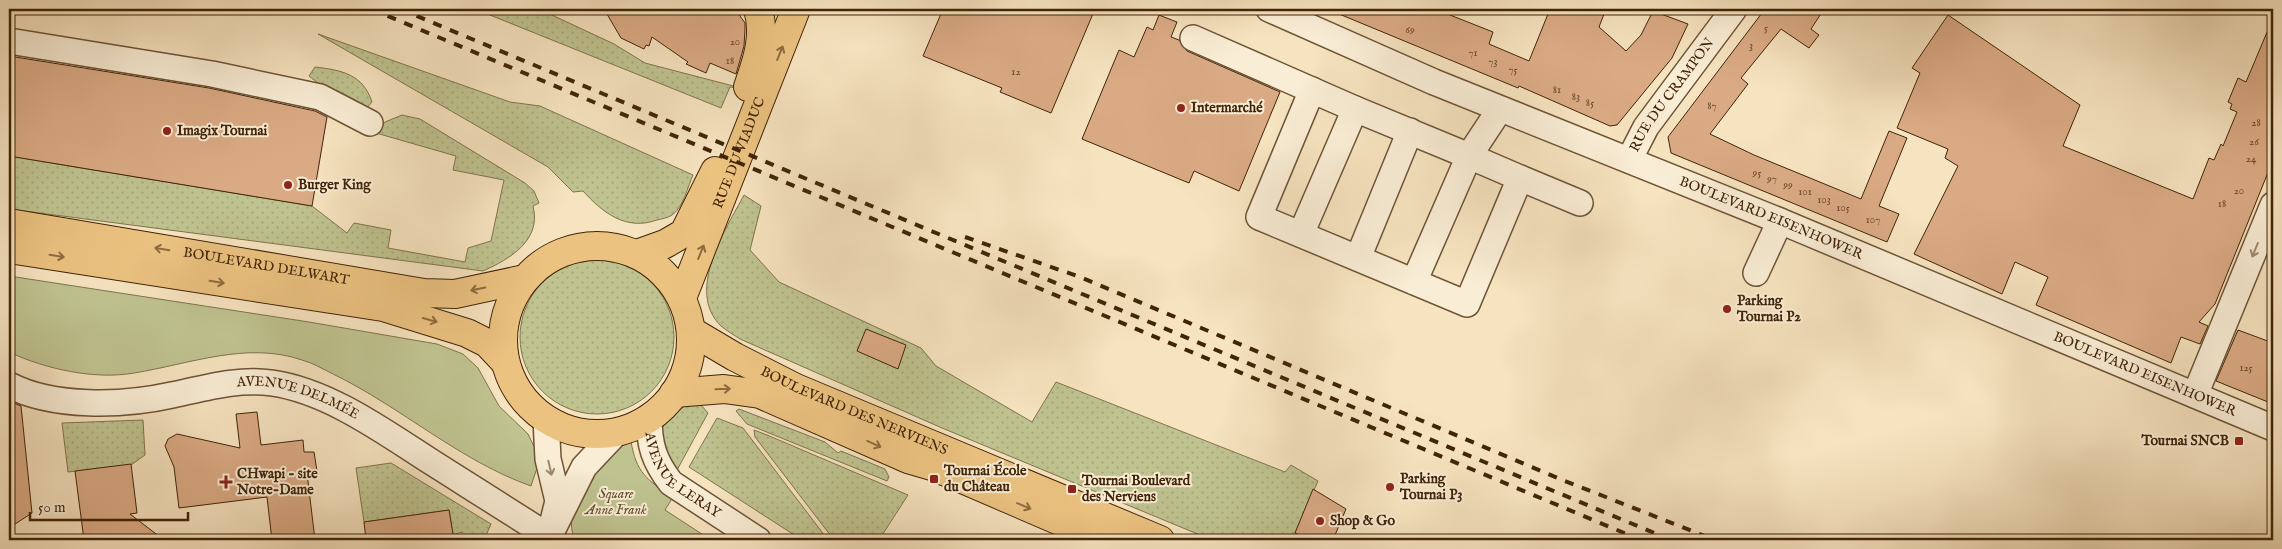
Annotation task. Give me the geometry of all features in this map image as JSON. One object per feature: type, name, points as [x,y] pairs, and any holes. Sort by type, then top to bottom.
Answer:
[{"type":"main road","name":"RUE DU VIADUC","points":[[636,254],[665,244],[684,233],[712,178],[758,58],[762,24],[758,9]]},
{"type":"main road","name":"RUE DU VIADUC","points":[[682,298],[796,9]]},
{"type":"main road","name":"BOULEVARD DELWART","points":[[9,223],[424,293],[455,294],[525,279]]},
{"type":"main road","points":[[607,247],[636,254],[653,262],[670,278],[682,298],[691,331],[690,353],[685,374],[674,393],[649,417],[618,431],[593,434],[569,430],[546,420],[526,402],[511,380],[504,361],[503,340],[506,320],[525,279],[539,266],[557,255],[582,248],[607,247]]},
{"type":"main road","name":"BOULEVARD DELWART","points":[[9,249],[383,307],[467,333],[487,343],[504,361]]},
{"type":"main road","name":"BOULEVARD DES NERVIENS","points":[[691,331],[773,376],[1160,540]]},
{"type":"main road","name":"BOULEVARD DES NERVIENS","points":[[674,393],[735,389],[773,398],[908,459],[932,466],[1104,540]]},
{"type":"street","name":"BOULEVARD EISENHOWER","points":[[1269,9],[1500,109],[1780,221],[2273,428]]},
{"type":"street","name":"RUE DU CRAMPON","points":[[1629,160],[1646,127],[1733,10]]},
{"type":"street","points":[[1193,38],[1355,109],[1580,203]]},
{"type":"street","points":[[9,41],[212,74],[320,97],[370,123]]},
{"type":"street","points":[[1312,90],[1259,217],[1467,304],[1520,178]]},
{"type":"street","points":[[1301,234],[1355,109]]},
{"type":"street","points":[[1414,282],[1469,156],[1500,109]]},
{"type":"street","points":[[1358,258],[1410,131]]},
{"type":"street","points":[[2195,395],[2273,205]]},
{"type":"street","points":[[1756,273],[1780,221]]},
{"type":"street","points":[[773,376],[877,414],[1176,540]]},
{"type":"street","name":"AVENUE DELMÉE","points":[[9,385],[38,396],[99,403],[151,399],[220,384],[249,381],[290,386],[309,392],[371,424],[550,539]]},
{"type":"street","name":"AVENUE LERAY","points":[[649,417],[650,443],[664,473],[671,483],[758,540]]},
{"type":"street","points":[[546,420],[548,459],[558,501],[550,539]]},
{"type":"street","points":[[550,539],[584,467],[618,431]]},
{"type":"green space","points":[[475,9],[539,9],[614,44],[645,63],[741,88],[730,87],[721,108]]},
{"type":"green space","points":[[318,34],[510,102],[540,106],[693,175],[685,197],[676,212],[667,218],[646,223],[635,223],[616,218],[607,213],[583,191],[573,192],[548,167]]},
{"type":"green space","points":[[315,67],[342,72],[357,79],[363,85],[372,102],[365,110],[327,90],[309,76]]},
{"type":"green space","points":[[402,115],[420,119],[525,183],[534,191],[539,203],[533,206],[535,218],[533,229],[522,247],[503,261],[483,271],[9,209],[9,156],[312,206],[347,233],[354,223],[391,230],[388,248],[465,262],[468,248],[491,241],[504,180],[453,170],[456,156],[376,133],[385,122]]},
{"type":"green space","points":[[744,195],[761,206],[750,250],[779,282],[921,348],[936,366],[1032,422],[1056,382],[1285,472],[1291,465],[1318,481],[1292,540],[1212,540],[942,428],[740,339],[721,326],[711,312],[707,296],[712,260],[719,242]]},
{"type":"green space","points":[[597,260],[612,261],[627,266],[652,282],[668,307],[673,322],[673,352],[668,367],[652,392],[627,408],[612,413],[597,414],[582,413],[567,408],[542,392],[526,367],[521,352],[520,337],[521,322],[526,307],[542,282],[567,266],[582,261]]},
{"type":"green space","points":[[9,276],[309,322],[437,344],[463,354],[478,368],[499,406],[528,434],[540,459],[531,486],[480,463],[358,387],[306,361],[281,355],[239,353],[134,373],[103,375],[70,372],[23,358],[9,352]]},
{"type":"green space","points":[[704,397],[701,405],[708,413],[676,472],[658,434],[667,421],[678,411]]},
{"type":"green space","points":[[739,409],[825,442],[838,453],[841,451],[885,469],[889,477],[887,481],[747,424],[736,411]]},
{"type":"green space","points":[[717,418],[743,428],[828,540],[802,540],[689,467]]},
{"type":"green space","points":[[143,420],[145,455],[131,465],[68,472],[62,423]]},
{"type":"green space","points":[[754,430],[908,495],[879,540],[834,540],[755,437]]},
{"type":"green space","name":"Square Anne Frank","points":[[631,441],[636,461],[644,475],[656,486],[673,497],[665,510],[711,540],[575,540],[572,529],[572,516],[580,488],[596,463],[606,453],[617,445]]},
{"type":"green space","points":[[391,463],[491,524],[484,540],[463,540],[462,532],[453,535],[449,510],[364,522],[356,468]]},
{"type":"building","points":[[604,9],[735,9],[745,23],[744,46],[736,74],[710,63],[706,73],[686,64],[688,62],[652,37],[649,46],[646,45],[644,49],[621,38]]},
{"type":"building","points":[[943,9],[1095,9],[1051,113],[1000,92],[1002,88],[923,56]]},
{"type":"building","points":[[1327,9],[1452,9],[1450,15],[1493,32],[1489,44],[1529,61],[1550,9],[1606,9],[1599,27],[1626,51],[1641,35],[1653,11],[1688,24],[1672,58],[1617,125],[1610,126],[1519,86],[1518,88]]},
{"type":"building","points":[[1765,9],[1824,9],[1811,29],[1819,35],[1809,48],[1781,29],[1741,78],[1748,84],[1710,134],[1754,155],[1861,199],[1889,131],[1907,138],[1879,206],[1899,214],[1887,242],[1671,153],[1668,137]]},
{"type":"building","points":[[1159,15],[1177,22],[1171,37],[1179,40],[1187,51],[1280,92],[1239,191],[1194,171],[1189,183],[1082,139],[1119,50],[1134,57],[1147,27],[1153,30]]},
{"type":"building","points":[[1948,15],[2080,105],[2063,146],[2193,199],[2209,158],[2214,160],[2221,144],[2223,146],[2237,112],[2230,109],[2232,104],[2228,102],[2238,78],[2246,82],[2273,18],[2273,160],[2215,304],[2199,322],[2208,326],[2200,344],[2181,337],[2171,363],[2036,305],[2048,277],[2015,262],[2002,294],[1914,254],[1958,166],[1945,158],[1948,149],[1897,128],[1920,73],[1912,68]]},
{"type":"building","name":"Imagix Tournai","points":[[9,56],[209,88],[315,111],[327,117],[312,206],[9,156]]},
{"type":"building","points":[[866,329],[906,345],[898,369],[857,351]]},
{"type":"building","points":[[2238,330],[2273,343],[2273,404],[2216,381]]},
{"type":"building","points":[[9,401],[21,406],[32,513],[9,528]]},
{"type":"building","points":[[257,412],[261,445],[303,440],[304,452],[314,452],[317,471],[307,473],[315,540],[272,540],[267,497],[179,508],[174,467],[165,446],[168,439],[177,434],[240,448],[236,414]]},
{"type":"building","points":[[131,464],[137,513],[130,514],[164,540],[84,540],[75,471]]},
{"type":"building","name":"Shop & Go","points":[[1313,489],[1346,509],[1333,540],[1312,540],[1295,533]]},
{"type":"building","points":[[449,510],[454,540],[366,540],[364,522]]},
{"type":"railway","points":[[371,9],[1641,540]]},
{"type":"railway","points":[[400,9],[1671,540]]},
{"type":"railway","points":[[965,237],[1080,277],[1565,481],[1715,540]]},
{"type":"place","name":"Intermarché","points":[[1181,108]]},
{"type":"place","name":"Imagix Tournai","points":[[167,131]]},
{"type":"place","name":"Burger King","points":[[288,185]]},
{"type":"place","name":"Parking Tournai P2","points":[[1727,309]]},
{"type":"place","name":"Tournai SNCB","points":[[2239,441]]},
{"type":"place","name":"Tournai École du Château","points":[[934,479]]},
{"type":"place","name":"CHwapi - site Notre-Dame","points":[[226,482]]},
{"type":"place","name":"Parking Tournai P3","points":[[1390,487]]},
{"type":"place","name":"Tournai Boulevard des Nerviens","points":[[1072,489]]},
{"type":"place","name":"Shop & Go","points":[[1320,521]]}]
